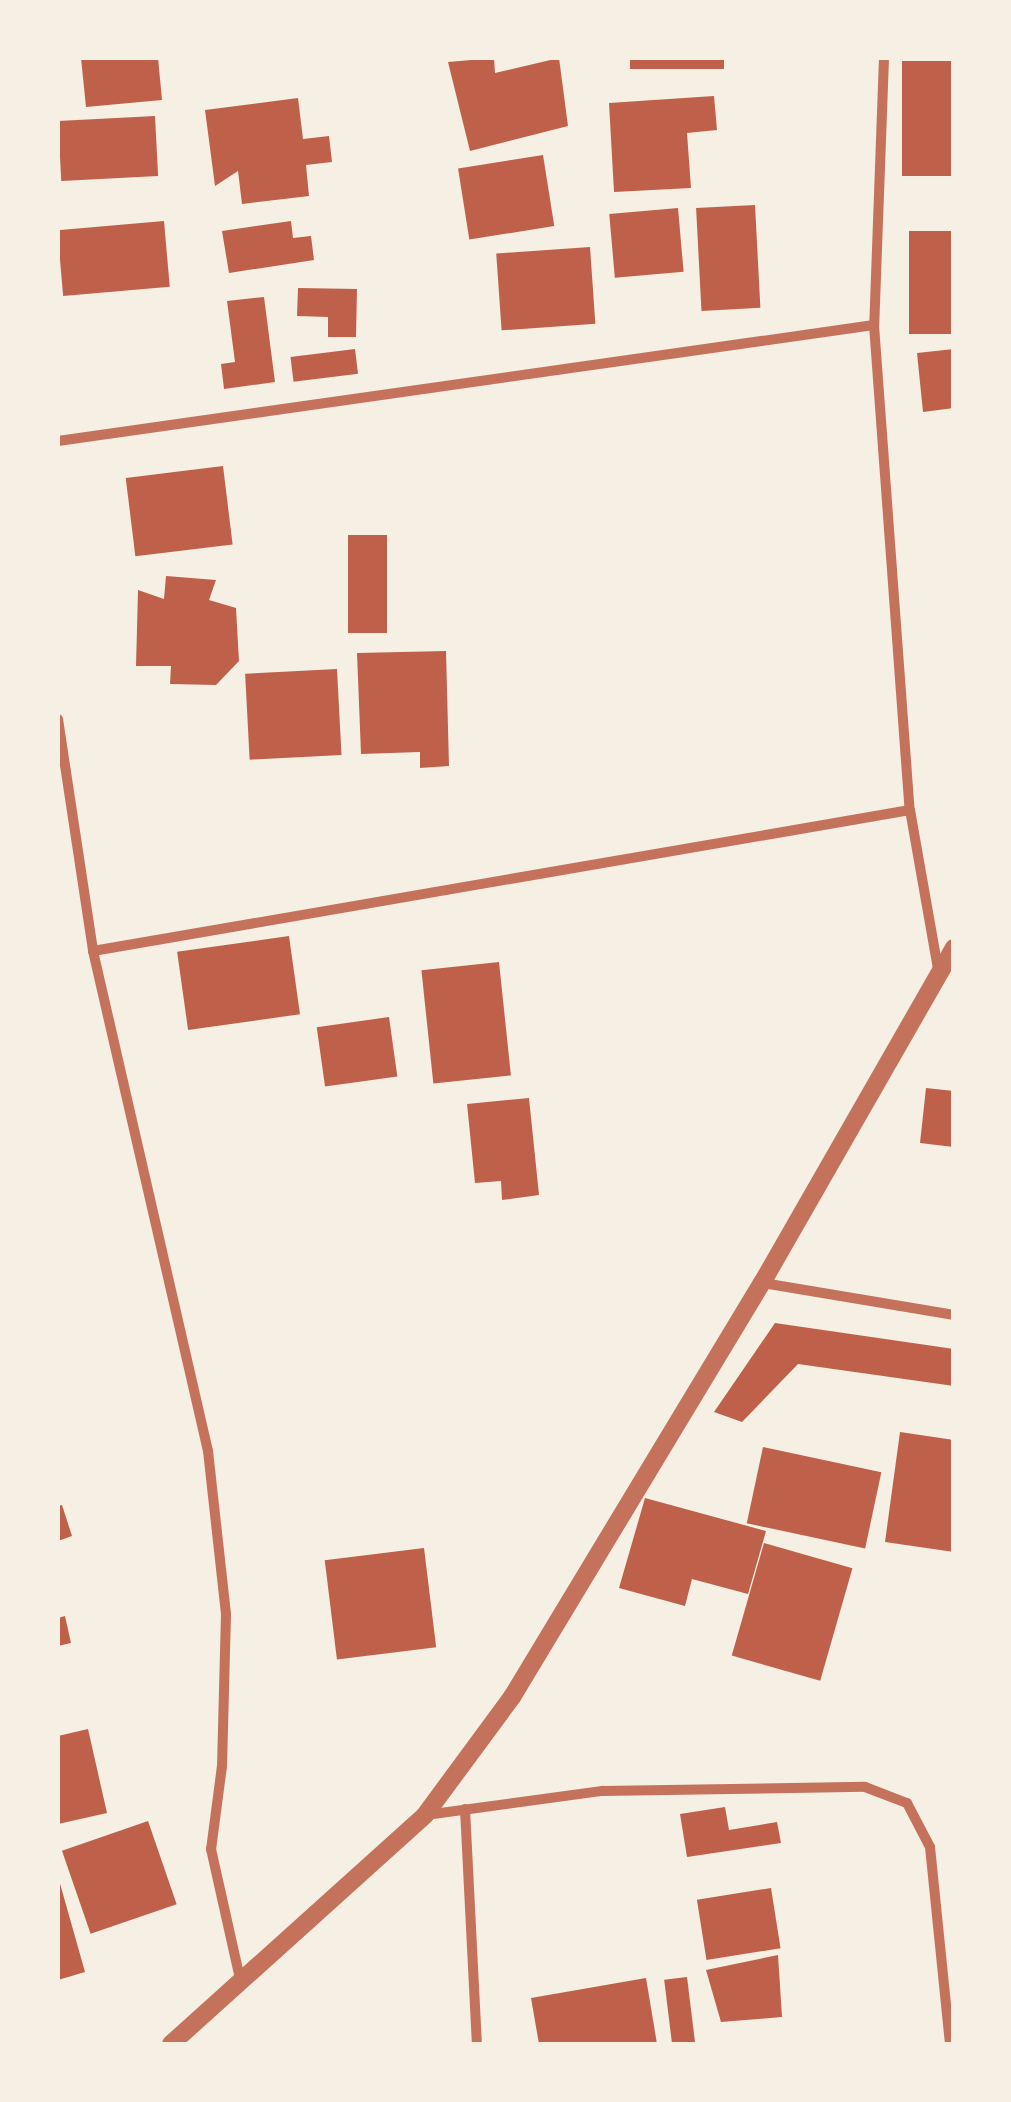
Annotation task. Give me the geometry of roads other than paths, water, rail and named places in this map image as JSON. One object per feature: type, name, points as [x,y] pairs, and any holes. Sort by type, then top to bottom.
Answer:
[{"type":"street","points":[[884,58],[874,325],[910,810],[938,968]]},
{"type":"street","points":[[58,441],[874,325]]},
{"type":"street","points":[[58,719],[93,950],[208,1452],[226,1614],[222,1766],[211,1849],[241,1984]]},
{"type":"street","points":[[93,950],[910,810]]},
{"type":"street","points":[[171,2044],[425,1815],[512,1697],[762,1282],[938,968],[954,948]]},
{"type":"street","points":[[762,1282],[954,1315]]},
{"type":"street","points":[[425,1815],[602,1791],[865,1787],[907,1803],[930,1847],[950,2044]]},
{"type":"street","points":[[465,1810],[477,2044]]}]
